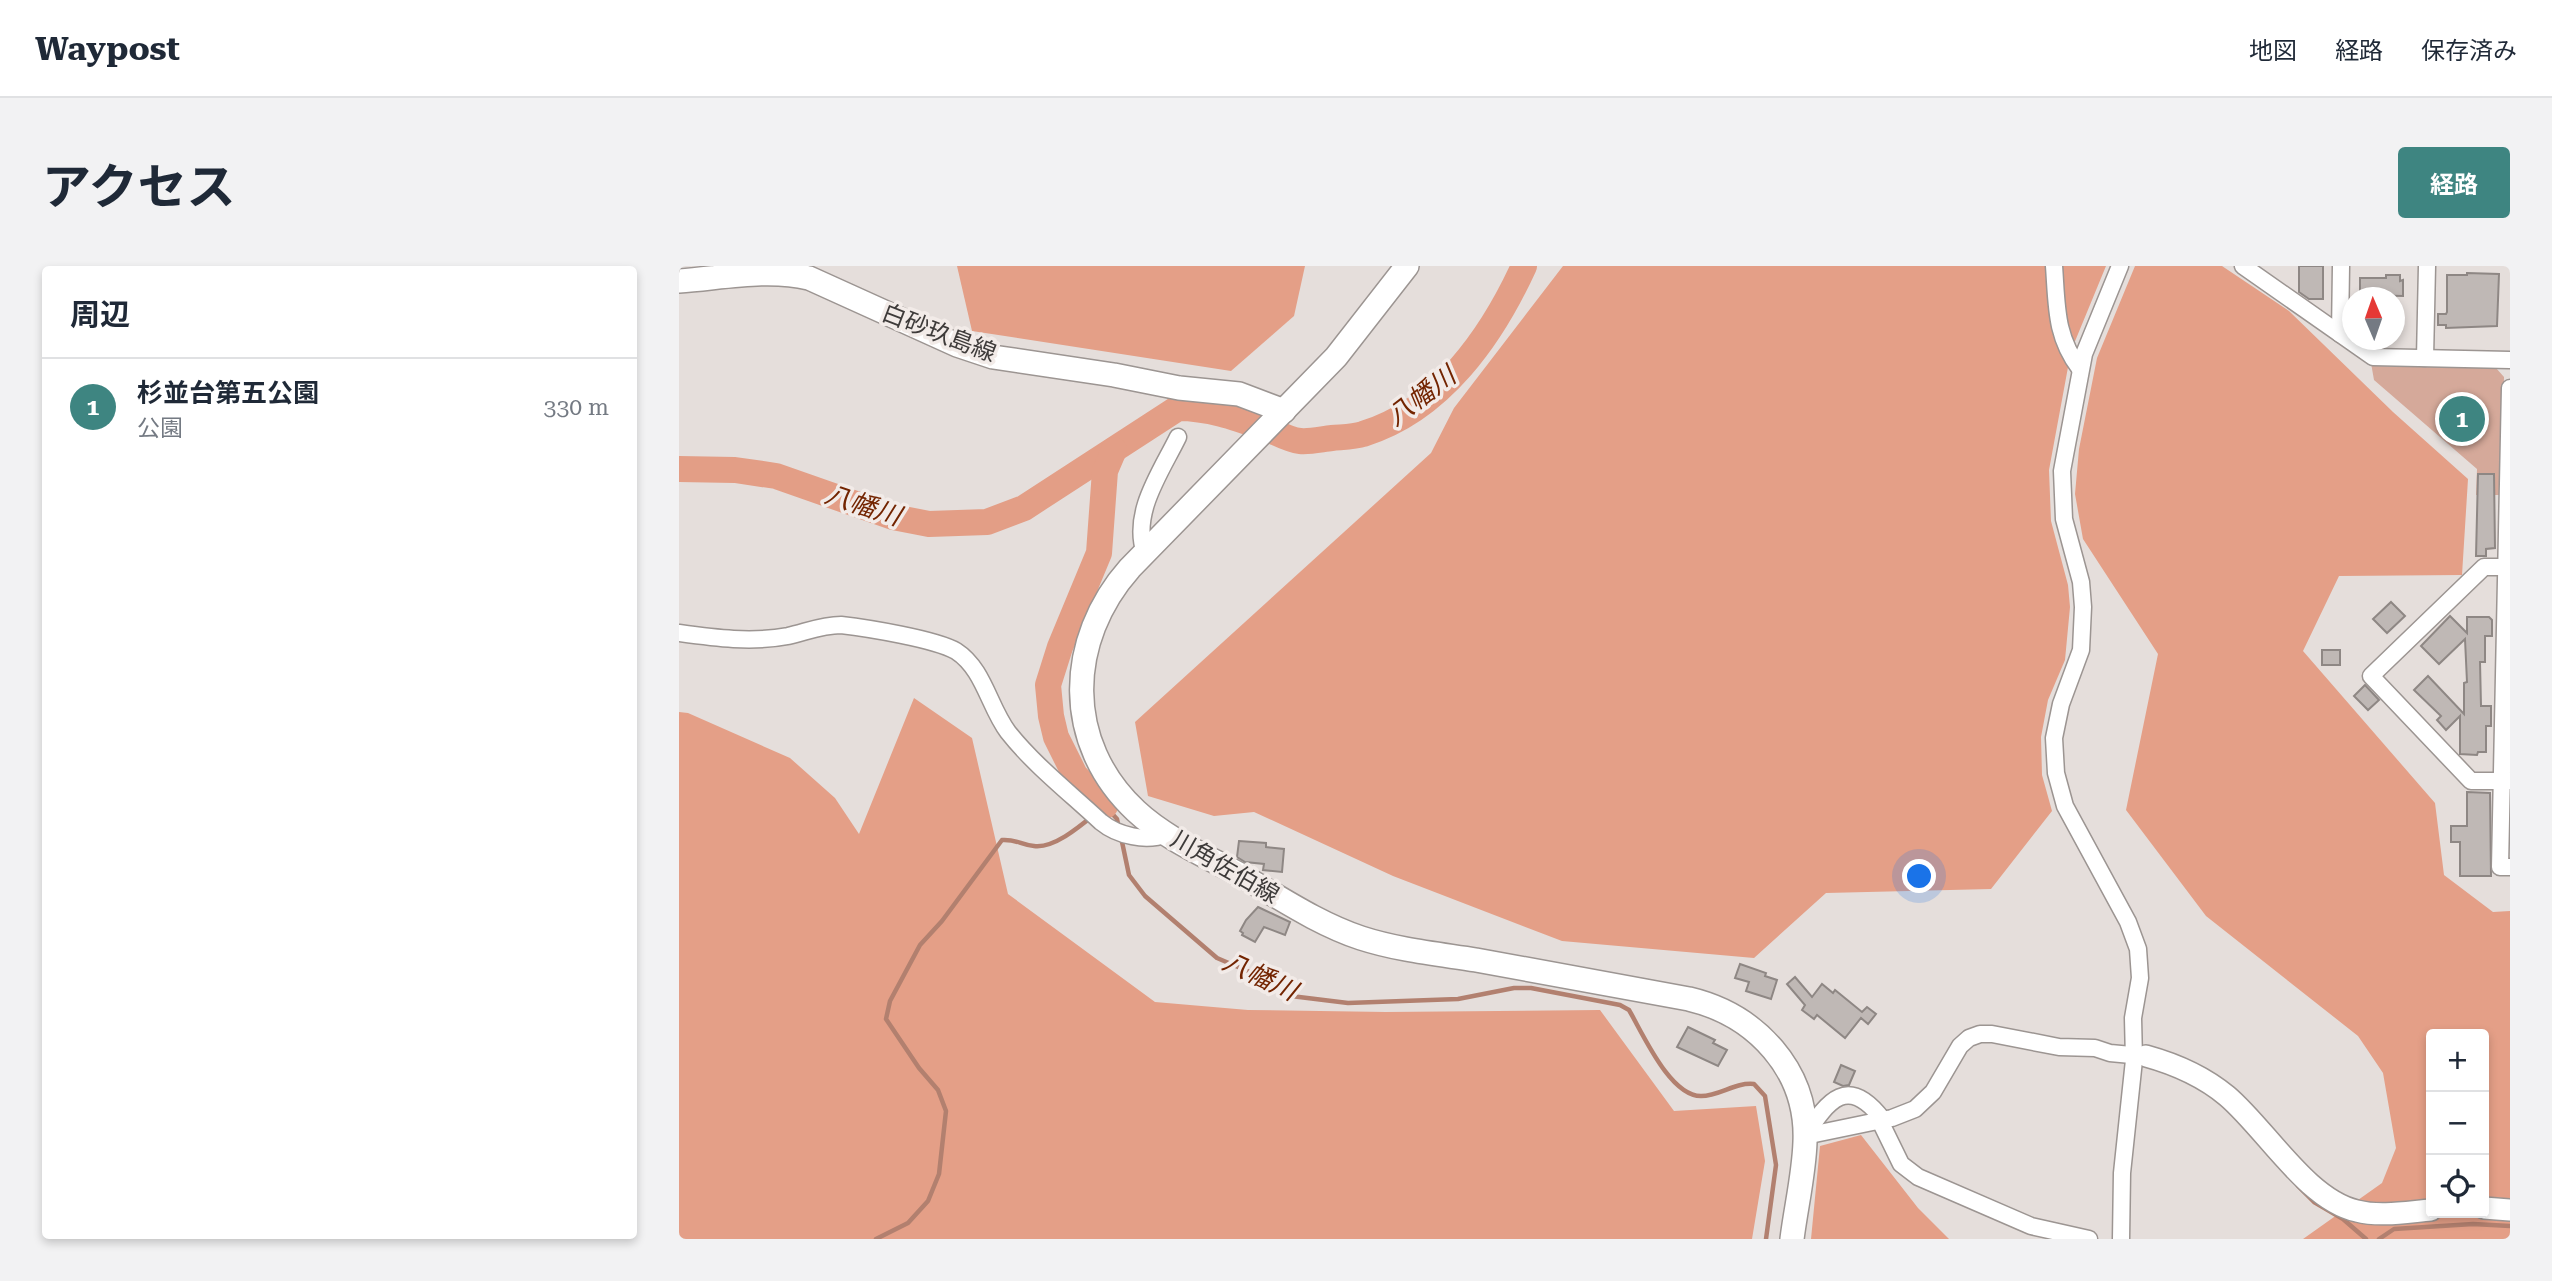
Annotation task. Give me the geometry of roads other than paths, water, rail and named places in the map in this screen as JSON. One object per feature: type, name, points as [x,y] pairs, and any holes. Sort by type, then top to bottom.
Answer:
[{"type":"main road","name":"川角佐伯線","points":[[1407,266],[1343,349],[1118,582],[1098,613],[1086,647],[1082,701],[1089,737],[1108,778],[1137,812],[1167,834],[1314,917],[1363,939],[1689,999],[1721,1009],[1756,1031],[1784,1062],[1803,1108],[1805,1136],[1792,1239]]},
{"type":"main road","name":"白砂玖島線","points":[[679,281],[765,274],[809,278],[957,345],[993,357],[1127,377],[1179,388],[1239,394],[1283,412]]},
{"type":"street","points":[[2054,266],[2060,331],[2070,356],[2080,369]]},
{"type":"street","points":[[2120,266],[2088,340],[2065,447],[2062,495],[2064,519],[2081,582],[2082,637],[2078,663],[2061,704],[2054,738],[2054,755],[2059,790],[2065,806],[2128,922],[2138,949],[2140,978],[2132,1028],[2140,1056],[2123,1163],[2121,1239]]},
{"type":"street","points":[[2340,334],[2341,266]]},
{"type":"street","points":[[2425,358],[2427,266]]},
{"type":"street","points":[[2251,269],[2373,357],[2510,360]]},
{"type":"street","points":[[2510,388],[2506,567],[2506,781],[2500,867],[2510,867]]},
{"type":"street","points":[[1145,553],[1140,534],[1142,515],[1178,437]]},
{"type":"street","points":[[2506,567],[2484,567],[2371,676],[2471,781],[2506,781]]},
{"type":"street","points":[[679,632],[718,638],[757,639],[788,636],[827,625],[841,625],[948,647],[958,652],[973,667],[1010,734],[1106,826],[1148,838],[1167,834]]},
{"type":"street","points":[[1805,1136],[1904,1115],[1925,1101],[1940,1082],[1960,1046],[1969,1038],[1992,1034],[2059,1047],[2095,1048],[2110,1053],[2140,1056],[2194,1074],[2227,1096],[2311,1185],[2332,1202],[2370,1213],[2426,1210]]},
{"type":"street","points":[[1805,1136],[1828,1103],[1838,1097],[1861,1099],[1871,1105],[1882,1120],[1895,1154],[1909,1172],[2031,1226],[2089,1239]]},
{"type":"street","points":[[2489,1208],[2510,1210]]},
{"type":"waterway","name":"八幡川","points":[[679,469],[735,470],[776,476],[893,517],[929,524],[987,522],[1024,508],[1178,408],[1225,415],[1300,441],[1359,435],[1391,423],[1440,389],[1480,344],[1524,266]]},
{"type":"waterway","name":"八幡川","points":[[1105,806],[1075,775],[1056,737],[1048,685],[1060,647],[1099,553],[1105,471],[1114,450]]},
{"type":"waterway","points":[[876,1239],[908,1223],[928,1201],[939,1174],[946,1111],[938,1090],[919,1068],[886,1019],[890,1001],[920,945],[942,921],[1002,840],[1043,846],[1062,838],[1105,806],[1117,819],[1119,829]]},
{"type":"waterway","name":"八幡川","points":[[1121,837],[1129,875],[1145,896],[1217,958],[1252,973],[1291,996],[1348,1003],[1458,999],[1514,988],[1531,988],[1620,1005],[1629,1010],[1668,1075],[1690,1093],[1701,1096],[1740,1085],[1754,1084],[1765,1096],[1776,1165],[1766,1239]]},
{"type":"waterway","points":[[2298,1186],[2314,1202],[2343,1219],[2366,1239]]},
{"type":"waterway","points":[[2379,1239],[2394,1229],[2473,1224],[2510,1226]]},
{"type":"place","name":"杉並台第五公園","points":[[2462,419]]}]
